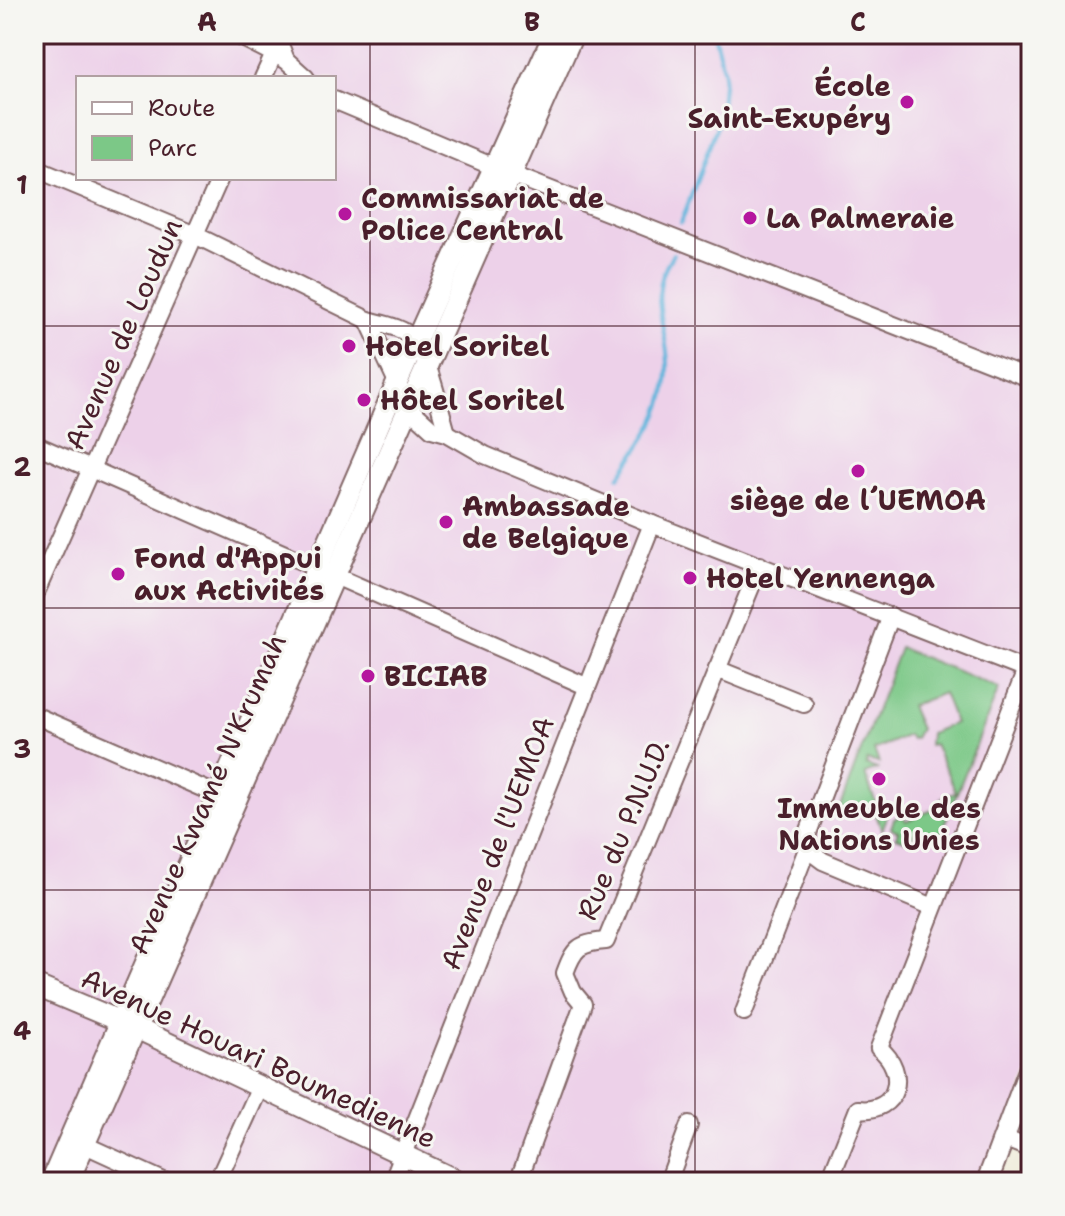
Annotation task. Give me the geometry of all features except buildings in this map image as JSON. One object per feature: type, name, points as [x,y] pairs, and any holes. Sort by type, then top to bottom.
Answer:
[{"type":"main road","name":"Avenue Kwamé N'Krumah","points":[[68,1182],[84,1133],[129,1025],[325,573],[397,383],[493,167],[555,46],[573,34]]},
{"type":"main road","name":"Avenue Kwamé N'Krumah","points":[[325,573],[409,408],[513,175],[555,46]]},
{"type":"main road","name":"Avenue Houari Boumedienne","points":[[34,985],[129,1025],[460,1182]]},
{"type":"main road","points":[[987,1182],[1031,1065]]},
{"type":"main road","name":"Avenue Kwamé N'Krumah","points":[[51,1182],[84,1133]]},
{"type":"street","points":[[235,34],[280,57],[304,76]]},
{"type":"street","points":[[265,76],[280,57],[279,42],[273,34]]},
{"type":"street","points":[[336,101],[493,167],[1031,379]]},
{"type":"street","points":[[34,168],[195,235],[368,320],[391,326],[416,341],[447,433]]},
{"type":"street","name":"Avenue de Loudun","points":[[34,597],[219,180]]},
{"type":"street","points":[[368,320],[409,408],[432,429],[447,433],[485,455],[652,524],[1028,671],[879,1048],[889,1055],[894,1064],[896,1084],[889,1099],[879,1108],[858,1109],[829,1182]]},
{"type":"street","points":[[34,444],[586,686]]},
{"type":"street","name":"Avenue de l'UEMOA","points":[[392,1182],[652,524]]},
{"type":"street","name":"Rue du P.N.U.D.","points":[[518,1182],[583,1004],[573,992],[565,973],[572,955],[586,944],[606,941],[760,565]]},
{"type":"street","points":[[744,1012],[891,616]]},
{"type":"street","points":[[717,669],[804,704]]},
{"type":"street","points":[[34,715],[227,799]]},
{"type":"street","points":[[807,849],[823,861],[933,907]]},
{"type":"street","points":[[217,1182],[260,1087]]},
{"type":"street","points":[[668,1182],[689,1125]]},
{"type":"street","points":[[84,1133],[166,1182]]},
{"type":"street","points":[[1003,1138],[1031,1149]]},
{"type":"shaded area","points":[[34,34],[1031,34],[1031,1065],[987,1182],[34,1182]]},
{"type":"green space","points":[[900,648],[999,688],[939,838],[916,829],[910,842],[896,837],[898,831],[891,828],[894,819],[903,815],[906,821],[942,806],[940,799],[956,792],[934,744],[929,745],[930,733],[955,723],[943,693],[910,706],[920,729],[915,738],[911,739],[908,735],[874,750],[879,763],[867,760],[866,765],[877,769],[865,774],[877,806],[883,804],[887,817],[882,830],[874,810],[864,805],[849,806],[836,817]]},
{"type":"waterway","points":[[681,223],[720,118],[724,73],[714,34]]},
{"type":"waterway","points":[[619,477],[649,432],[665,395],[667,348],[659,302],[664,271],[673,254]]},
{"type":"place","name":"École Saint-Exupéry","points":[[907,102]]},
{"type":"place","name":"Commissariat de Police Central","points":[[345,214]]},
{"type":"place","name":"La Palmeraie","points":[[750,218]]},
{"type":"place","name":"Hotel Soritel","points":[[349,346]]},
{"type":"place","name":"Hôtel Soritel","points":[[364,400]]},
{"type":"place","name":"siège de l´UEMOA","points":[[858,471]]},
{"type":"place","name":"Ambassade de Belgique","points":[[446,522]]},
{"type":"place","name":"Fond d'Appui aux Activités","points":[[118,574]]},
{"type":"place","name":"Hotel Yennenga","points":[[690,578]]},
{"type":"place","name":"BICIAB","points":[[368,676]]},
{"type":"place","name":"Immeuble des Nations Unies","points":[[879,779]]}]
